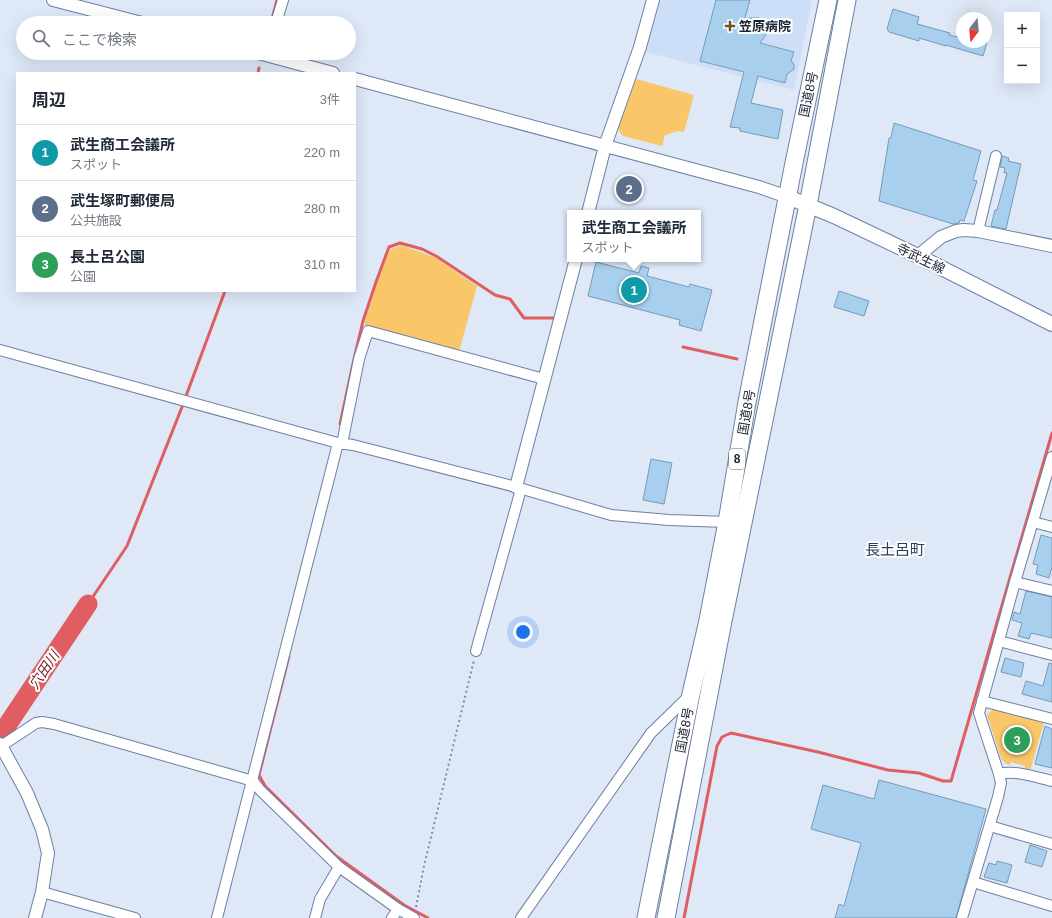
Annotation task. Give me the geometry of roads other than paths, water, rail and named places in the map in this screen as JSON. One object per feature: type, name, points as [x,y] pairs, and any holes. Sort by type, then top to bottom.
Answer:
[{"type":"highway","name":"国道8号","points":[[646,918],[691,694],[707,625],[727,522],[747,402],[828,0]]},
{"type":"highway","name":"国道8号","points":[[666,918],[722,621],[808,205],[847,0]]},
{"type":"main road","name":"寺武生線","points":[[788,197],[918,256],[1052,324]]},
{"type":"street","points":[[53,0],[115,16]]},
{"type":"street","points":[[278,16],[283,0]]},
{"type":"street","points":[[589,210],[605,146],[640,47],[653,0]]},
{"type":"street","points":[[286,60],[329,72]]},
{"type":"street","points":[[356,79],[759,187],[788,197]]},
{"type":"street","points":[[978,231],[996,156]]},
{"type":"street","points":[[918,256],[941,237],[956,231],[978,231],[1052,246]]},
{"type":"street","points":[[476,651],[518,488],[544,379],[575,262]]},
{"type":"street","points":[[218,918],[368,331],[544,379]]},
{"type":"street","points":[[0,350],[340,443],[353,445],[518,488],[611,515],[669,520],[727,522]]},
{"type":"street","points":[[962,918],[990,826],[1001,783],[979,713],[1015,582],[1051,462]]},
{"type":"street","points":[[1033,522],[1052,527]]},
{"type":"street","points":[[1015,582],[1052,591]]},
{"type":"street","points":[[999,641],[1052,655]]},
{"type":"street","points":[[522,918],[652,733],[691,694]]},
{"type":"street","points":[[982,701],[1052,719]]},
{"type":"street","points":[[35,918],[42,892],[48,853],[42,829],[27,793],[1,745],[30,726],[42,722],[54,724],[253,781],[260,790],[339,867],[398,909],[414,918]]},
{"type":"street","points":[[999,774],[1016,772],[1052,781]]},
{"type":"street","points":[[990,826],[1052,844]]},
{"type":"street","points":[[315,918],[320,899],[339,867]]},
{"type":"street","points":[[973,882],[1052,906]]},
{"type":"street","points":[[42,892],[135,918]]},
{"type":"street","points":[[392,918],[398,909]]},
{"type":"waterway","points":[[273,16],[277,0]]},
{"type":"waterway","points":[[258,72],[259,68]]},
{"type":"waterway","points":[[340,424],[363,321],[389,247],[400,243],[422,249],[436,256],[495,295],[510,299],[524,318],[553,318]]},
{"type":"waterway","points":[[186,396],[225,292]]},
{"type":"waterway","points":[[683,347],[737,359]]},
{"type":"waterway","points":[[88,604],[127,546],[182,407]]},
{"type":"waterway","points":[[684,918],[717,746],[722,737],[731,733],[818,752],[888,770],[919,773],[943,781],[951,781],[1052,433]]},
{"type":"waterway","name":"穴田川","points":[[0,736],[88,604]]},
{"type":"waterway","points":[[289,656],[259,775],[265,786],[336,856],[404,905],[428,918]]},
{"type":"place","name":"笠原病院","points":[[730,26]]},
{"type":"place","name":"武生塚町郵便局","points":[[629,189]]},
{"type":"place","name":"武生商工会議所","points":[[634,290]]},
{"type":"place","name":"長土呂公園","points":[[1017,740]]},
{"type":"district","name":"長土呂町","points":[[895,550]]}]
